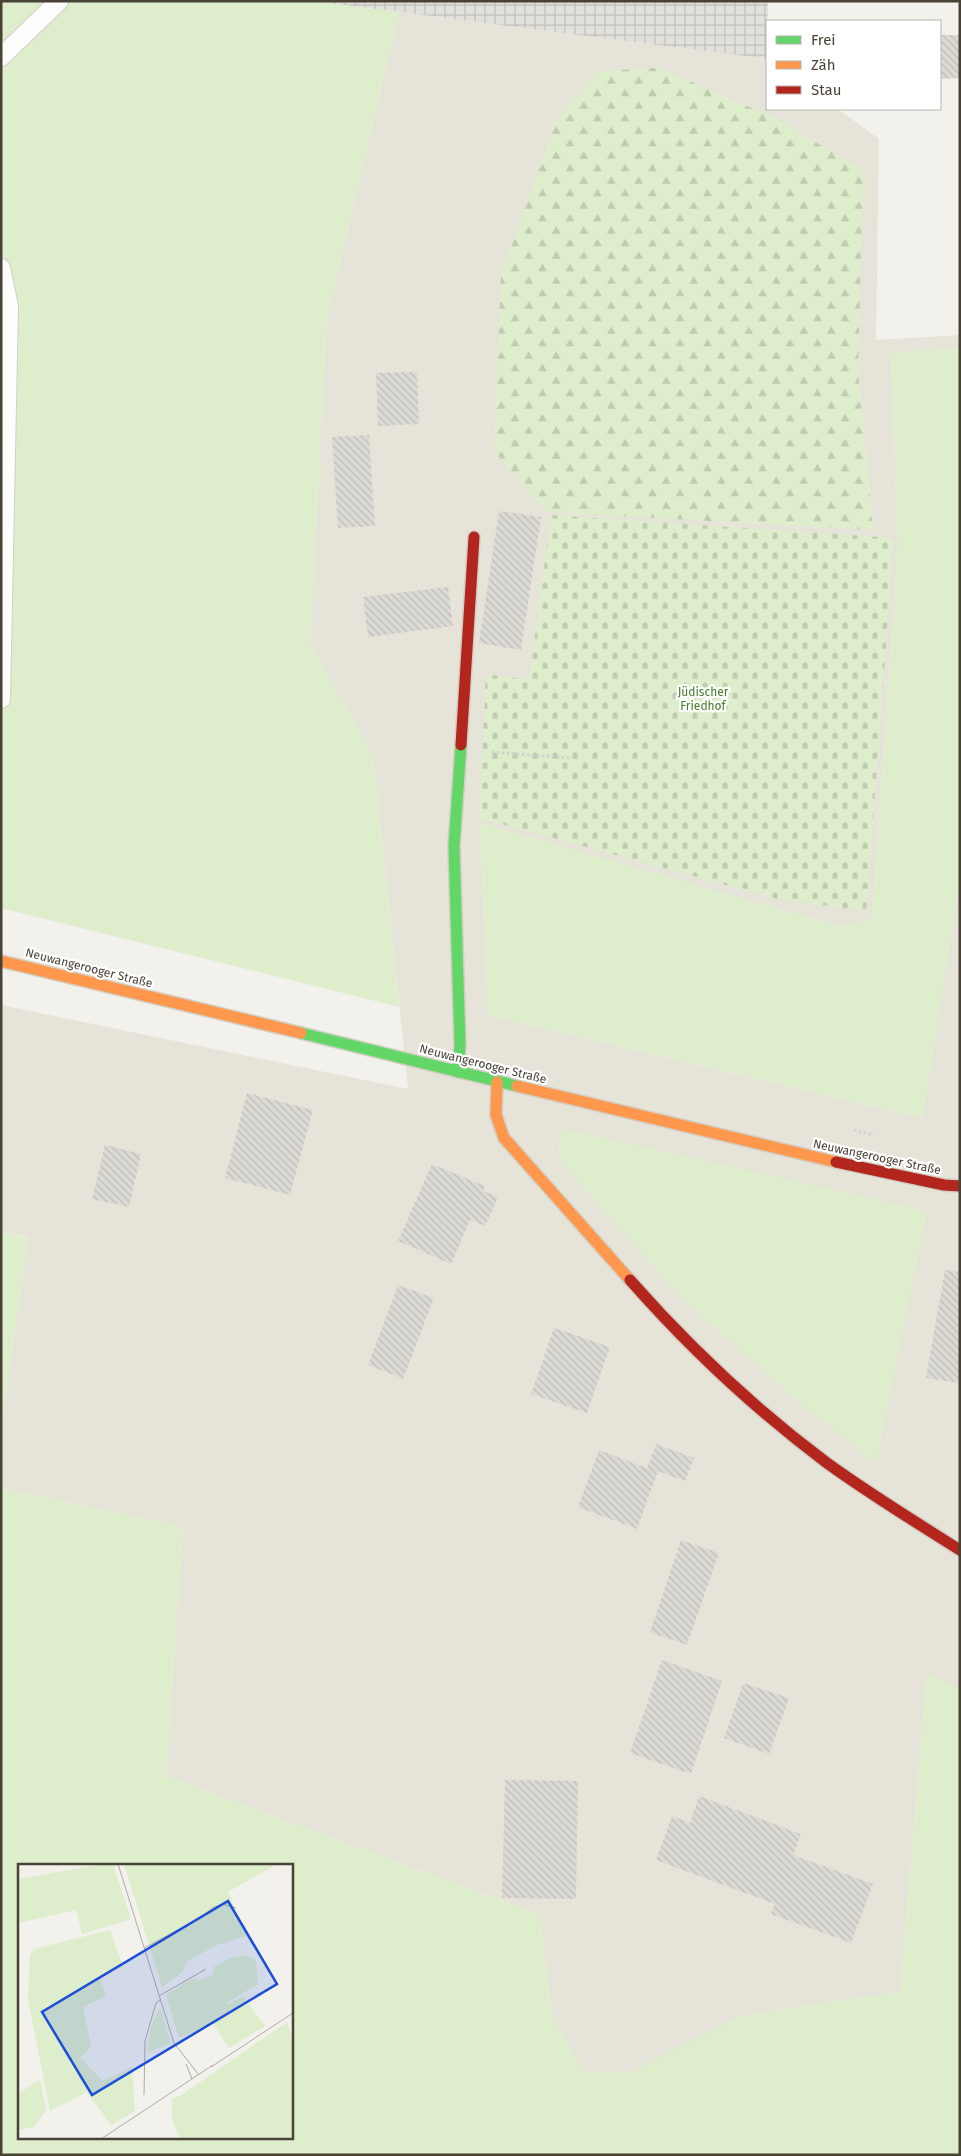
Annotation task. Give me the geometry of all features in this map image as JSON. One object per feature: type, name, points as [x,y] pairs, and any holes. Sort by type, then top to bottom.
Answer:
[{"type":"street","points":[[458,1072],[460,1045],[454,846],[474,537]]},
{"type":"street","name":"Neuwangerooger Straße","points":[[1,961],[855,1168],[944,1185],[960,1186]]},
{"type":"street","points":[[497,1082],[496,1115],[504,1138],[669,1324],[772,1419],[826,1462],[884,1503],[960,1550]]},
{"type":"lane","points":[[1,57],[59,1]]},
{"type":"lane","points":[[1,268],[9,306],[1,699]]},
{"type":"path","points":[[461,750],[571,758]]},
{"type":"shaded area","points":[[311,1],[768,1],[766,59]]},
{"type":"shaded area","points":[[399,12],[766,59],[766,110],[839,110],[879,139],[876,340],[960,335],[960,348],[891,354],[898,544],[872,920],[839,926],[480,824],[488,1015],[922,1118],[960,878],[960,1690],[927,1673],[900,1992],[744,2015],[632,2073],[584,2072],[552,2018],[540,1915],[166,1776],[183,1527],[1,1488],[1,1432],[28,1237],[1,1232],[1,1005],[408,1089],[373,755],[310,644],[327,317]],"holes":[[[858,370],[873,530],[494,451]],[[558,1158],[800,1403],[684,1300]]]},
{"type":"green space","points":[[1,1],[311,1],[399,12],[327,317],[310,644],[373,755],[399,1007],[1,908]]},
{"type":"green space","points":[[659,68],[779,120],[863,171],[858,370],[873,530],[547,512],[494,451],[501,275],[557,119],[599,71]]},
{"type":"green space","points":[[960,348],[960,878],[923,1118],[488,1015],[480,823],[839,926],[872,920],[898,544],[891,353]]},
{"type":"green space","name":"Jüdischer Friedhof","points":[[551,515],[894,538],[866,911],[778,899],[479,818],[486,674],[529,680]]},
{"type":"green space","points":[[561,1128],[927,1211],[876,1463],[800,1403],[684,1300],[558,1158]]},
{"type":"green space","points":[[1,1232],[28,1238],[1,1432]]},
{"type":"green space","points":[[1,1488],[183,1527],[166,1776],[540,1915],[552,2018],[585,2072],[632,2072],[744,2015],[900,1992],[927,1673],[960,1690],[960,2155],[1,2155]]},
{"type":"building","points":[[941,35],[960,35],[960,78],[941,79]]},
{"type":"building","points":[[417,372],[419,424],[378,426],[376,373]]},
{"type":"building","points":[[369,435],[375,526],[338,528],[332,437]]},
{"type":"building","points":[[499,511],[541,517],[521,650],[479,643]]},
{"type":"building","points":[[448,587],[453,626],[368,637],[363,597]]},
{"type":"building","points":[[247,1093],[313,1110],[290,1195],[225,1178]]},
{"type":"building","points":[[105,1145],[141,1154],[129,1207],[92,1199]]},
{"type":"building","points":[[432,1164],[485,1186],[483,1191],[498,1197],[485,1226],[470,1220],[451,1264],[398,1241]]},
{"type":"building","points":[[945,1270],[960,1272],[960,1383],[926,1378]]},
{"type":"building","points":[[398,1285],[434,1298],[403,1379],[368,1365]]},
{"type":"building","points":[[554,1328],[610,1347],[587,1413],[531,1394]]},
{"type":"building","points":[[656,1444],[694,1458],[685,1481],[658,1471],[637,1529],[578,1507],[599,1450],[647,1468]]},
{"type":"building","points":[[681,1540],[719,1553],[687,1645],[650,1632]]},
{"type":"building","points":[[662,1660],[722,1681],[691,1774],[630,1753]]},
{"type":"building","points":[[743,1683],[789,1698],[769,1754],[724,1738]]},
{"type":"building","points":[[505,1780],[578,1781],[576,1899],[502,1898]]},
{"type":"building","points":[[699,1796],[801,1834],[793,1855],[873,1884],[851,1943],[771,1914],[775,1904],[656,1860],[672,1816],[690,1823]]},
{"type":"traffic: fast","points":[[458,1072],[460,1045],[454,846],[461,745]]},
{"type":"traffic: fast","points":[[301,1033],[517,1086]]},
{"type":"traffic: slow","points":[[1,961],[301,1033]]},
{"type":"traffic: slow","points":[[497,1082],[496,1115],[504,1138],[630,1280]]},
{"type":"traffic: slow","points":[[517,1086],[836,1162]]},
{"type":"traffic: jam","points":[[461,745],[474,537]]},
{"type":"traffic: jam","points":[[836,1162],[944,1185],[960,1186]]},
{"type":"traffic: jam","points":[[630,1280],[699,1353],[774,1421],[827,1463],[893,1508],[960,1550]]}]
